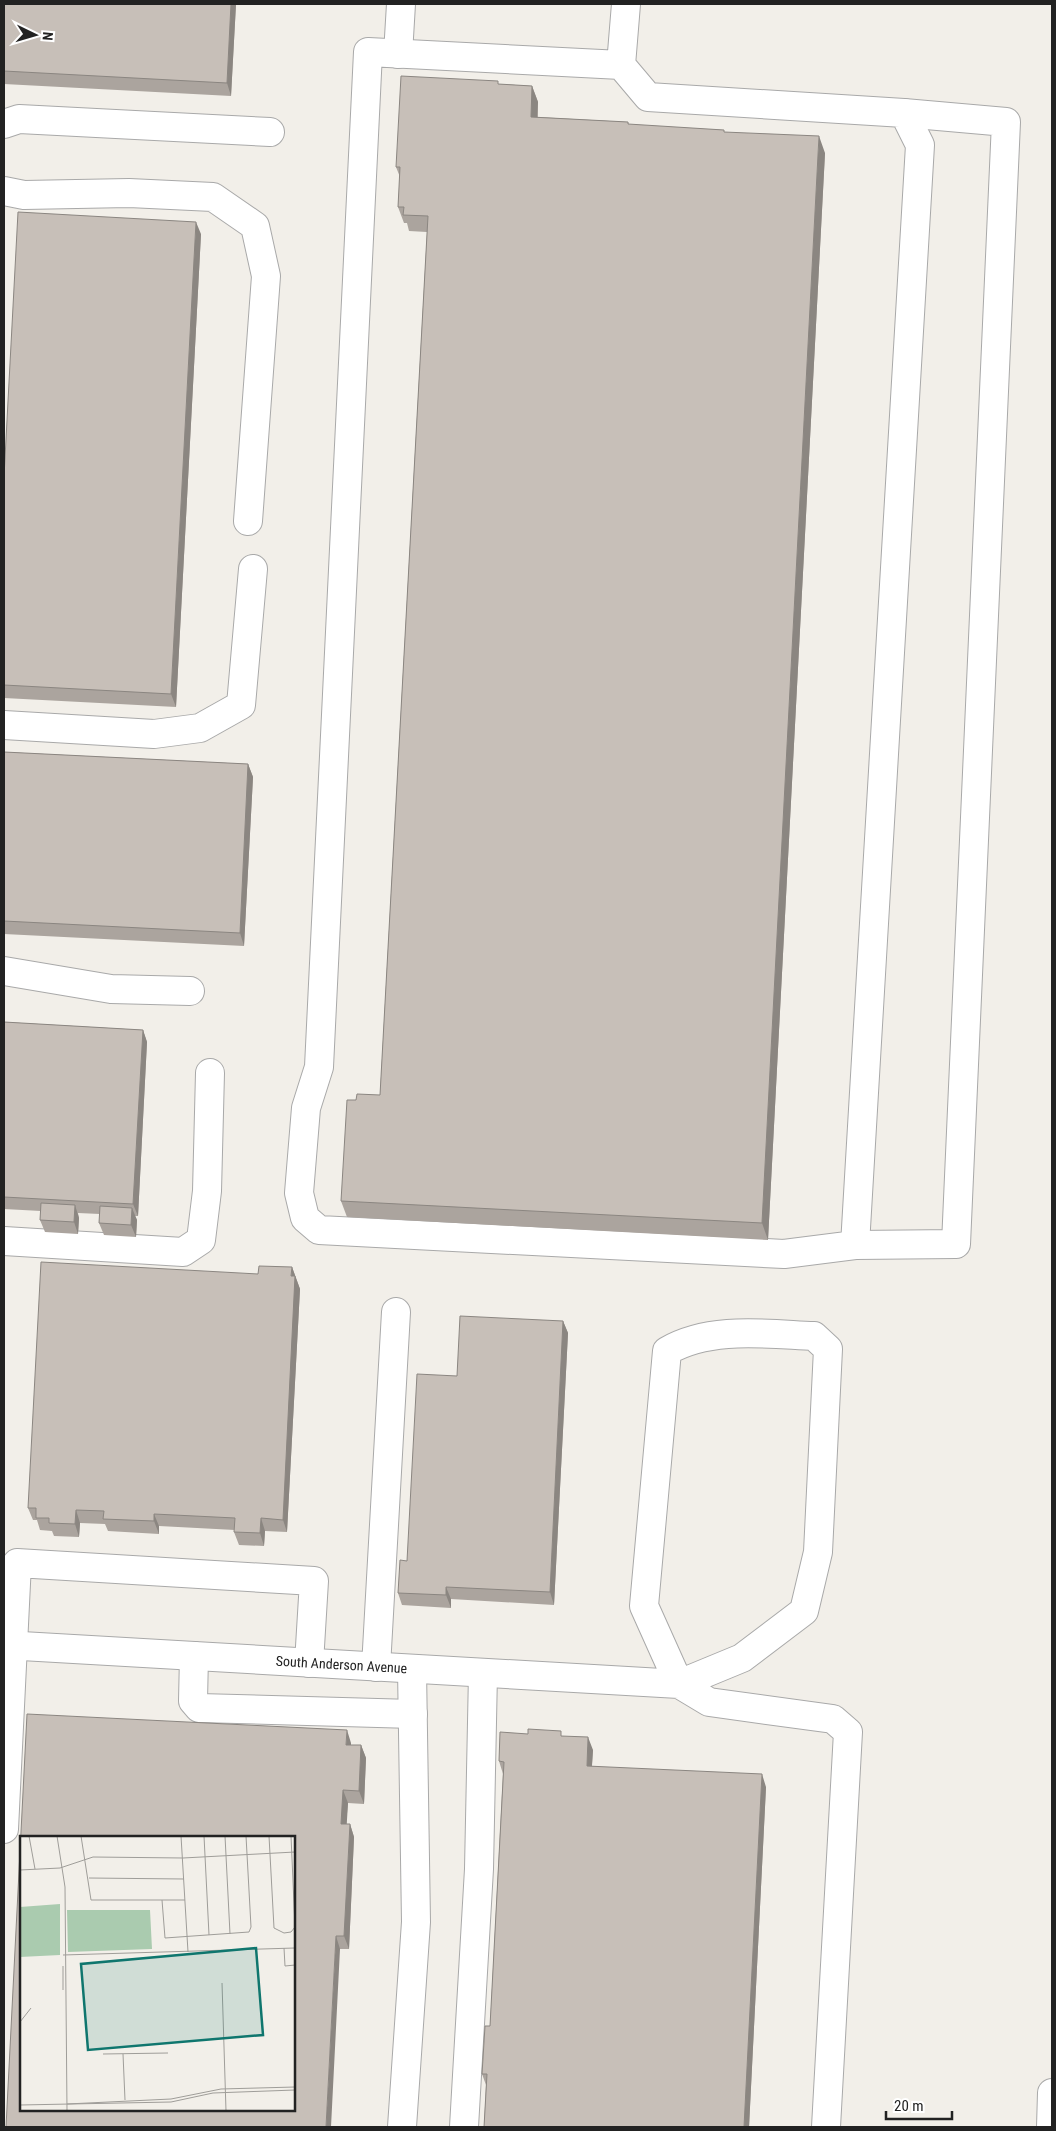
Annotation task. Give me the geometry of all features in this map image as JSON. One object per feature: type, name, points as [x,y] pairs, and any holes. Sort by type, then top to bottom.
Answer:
[{"type":"street","points":[[398,54],[401,4]]},
{"type":"street","points":[[621,65],[368,52],[319,1067],[306,1108],[300,1193],[306,1218],[319,1230],[784,1254],[855,1245],[956,1244],[1006,122],[904,113],[648,98],[621,65],[626,4]]},
{"type":"street","points":[[855,1245],[920,144],[904,113]]},
{"type":"street","points":[[4,124],[19,119],[270,132]]},
{"type":"street","points":[[4,190],[24,194],[129,193],[213,197],[255,226],[266,276],[248,521]]},
{"type":"street","points":[[4,725],[154,734],[200,728],[241,705],[253,569]]},
{"type":"street","points":[[4,971],[111,989],[190,991]]},
{"type":"street","points":[[4,1241],[183,1252],[201,1240],[207,1191],[210,1073]]},
{"type":"street","points":[[376,1667],[396,1312]]},
{"type":"street","points":[[679,1684],[742,1658],[804,1611],[818,1552],[828,1349],[814,1336],[742,1332],[683,1342],[667,1352],[644,1606],[679,1684],[709,1702],[833,1719],[848,1732],[826,2127]]},
{"type":"street","points":[[4,1829],[9,1645],[17,1563],[314,1581],[309,1663]]},
{"type":"street","name":"South Anderson Avenue","points":[[9,1645],[679,1684]]},
{"type":"street","points":[[194,1656],[193,1701],[199,1708],[413,1714]]},
{"type":"street","points":[[402,2127],[416,1922],[412,1669]]},
{"type":"street","points":[[464,2127],[479,1869],[483,1673]]},
{"type":"street","points":[[1050,2127],[1052,2092]]},
{"type":"building","points":[[4,4],[231,4],[227,83],[4,71]]},
{"type":"building","points":[[401,76],[498,81],[498,84],[532,86],[531,117],[628,122],[628,124],[724,130],[724,132],[819,136],[762,1223],[341,1201],[347,1100],[356,1100],[357,1094],[380,1095],[428,216],[403,215],[404,207],[398,207],[400,167],[396,167]]},
{"type":"building","points":[[18,212],[196,222],[171,694],[4,685],[4,477]]},
{"type":"building","points":[[4,752],[248,764],[240,933],[4,921]]},
{"type":"building","points":[[4,1022],[143,1030],[133,1204],[4,1197]]},
{"type":"building","points":[[41,1203],[75,1205],[74,1222],[40,1220]]},
{"type":"building","points":[[100,1206],[132,1208],[131,1225],[99,1223]]},
{"type":"building","points":[[41,1262],[258,1274],[259,1266],[292,1267],[291,1276],[295,1276],[283,1520],[261,1518],[260,1533],[234,1532],[235,1518],[154,1514],[154,1521],[103,1519],[104,1511],[76,1510],[75,1524],[49,1523],[49,1518],[36,1518],[36,1508],[28,1508]]},
{"type":"building","points":[[460,1316],[563,1321],[550,1592],[446,1587],[446,1595],[398,1593],[400,1560],[407,1561],[417,1374],[457,1376]]},
{"type":"building","points":[[27,1714],[347,1730],[346,1745],[361,1745],[359,1791],[343,1790],[341,1824],[350,1824],[344,1936],[336,1936],[326,2127],[6,2127],[20,1852],[20,2111],[295,2111],[295,1836],[21,1836]]},
{"type":"building","points":[[528,1729],[561,1731],[561,1736],[588,1737],[587,1766],[762,1774],[744,2127],[484,2127],[487,2074],[482,2074],[485,2026],[490,2026],[504,1762],[499,1761],[500,1732],[528,1734]]}]
